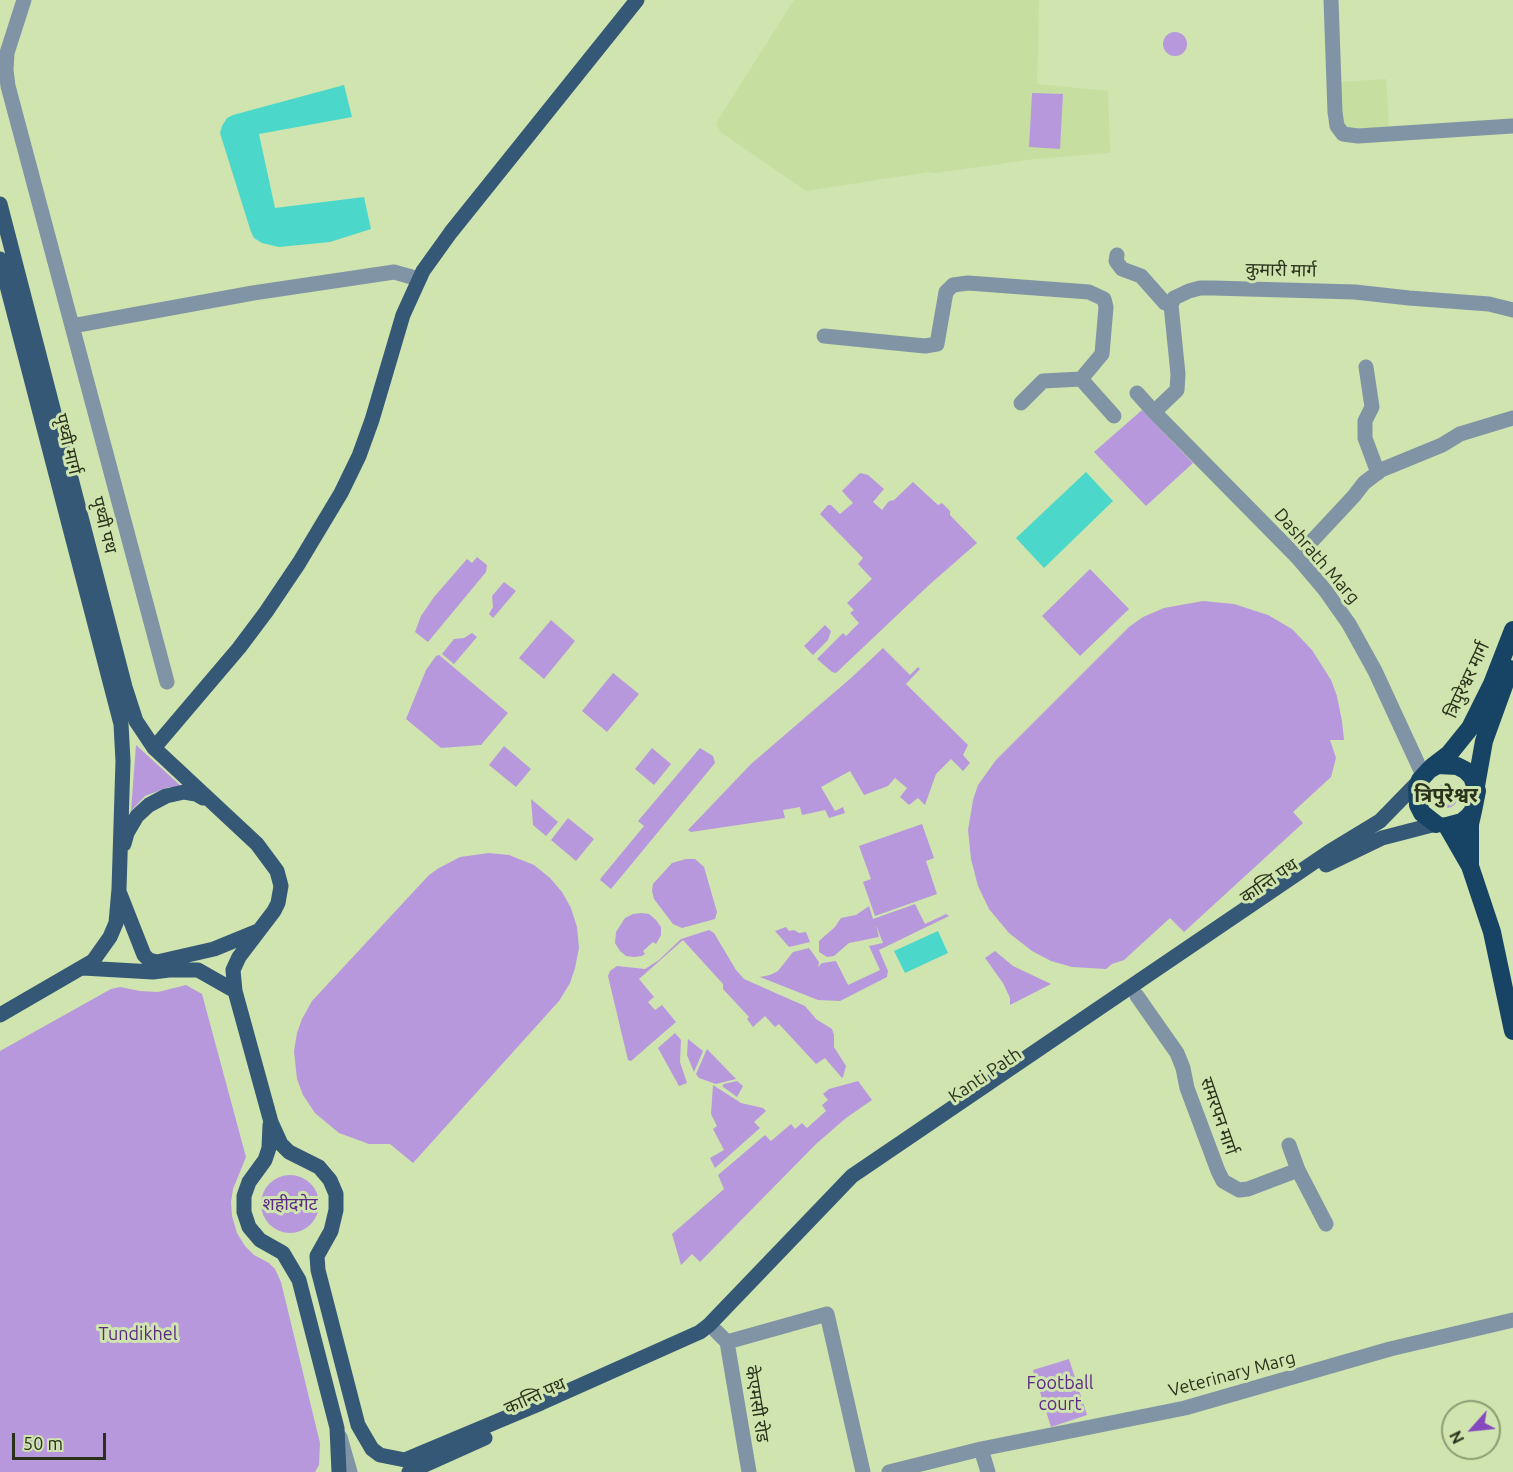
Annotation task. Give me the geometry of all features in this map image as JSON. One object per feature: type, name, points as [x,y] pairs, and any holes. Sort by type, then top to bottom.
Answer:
[{"type":"highway","name":"त्रिपुरेश्वर मार्ग","points":[[1424,775],[1449,754],[1470,728],[1492,684],[1513,630]]},
{"type":"highway","name":"त्रिपुरेश्वर मार्ग","points":[[1476,786],[1484,741],[1513,662]]},
{"type":"highway","points":[[1470,866],[1470,824],[1476,786],[1472,777],[1457,766],[1438,765],[1424,775],[1417,788],[1418,806],[1428,819],[1441,825],[1470,866],[1492,932],[1513,1031]]},
{"type":"highway","points":[[1441,825],[1462,822],[1473,811]]},
{"type":"main road","points":[[154,748],[266,612],[341,493],[359,456],[403,315],[421,275],[451,232],[637,0]]},
{"type":"main road","name":"पृथ्वी मार्ग","points":[[0,204],[15,288],[105,636],[136,721],[154,748],[215,805]]},
{"type":"main road","name":"पृथ्वी मार्ग","points":[[0,259],[15,288]]},
{"type":"main road","points":[[0,1015],[93,962],[110,937],[116,922],[123,761],[121,724],[105,636]]},
{"type":"main road","points":[[120,861],[127,832],[137,816],[149,805],[166,796],[184,792],[196,794],[215,805],[257,844],[277,872],[281,886],[278,903],[239,957],[233,970],[235,991],[271,1122],[281,1144],[289,1152],[318,1167],[330,1180],[336,1194],[336,1210],[331,1230],[318,1256],[318,1270],[358,1425],[372,1449],[388,1458],[405,1460],[541,1403],[700,1332],[852,1176],[1380,821],[1424,775]]},
{"type":"main road","name":"कान्ति पथ","points":[[1137,996],[1327,864],[1382,838],[1441,825]]},
{"type":"main road","points":[[118,889],[144,955],[149,960],[157,962],[214,949],[258,931]]},
{"type":"main road","points":[[83,968],[153,972],[198,970],[235,991]]},
{"type":"main road","name":"Kanti Path","points":[[716,1331],[855,1186],[1137,996]]},
{"type":"main road","points":[[271,1122],[269,1148],[265,1160],[249,1182],[244,1196],[244,1212],[249,1227],[260,1240],[283,1253],[299,1280],[337,1428],[339,1472]]},
{"type":"main road","name":"कान्ति पथ","points":[[408,1472],[697,1345],[716,1331]]},
{"type":"street","points":[[24,0],[7,53],[8,86],[167,682]]},
{"type":"street","points":[[1331,0],[1335,112],[1337,126],[1343,134],[1358,136],[1512,126]]},
{"type":"street","points":[[1117,255],[1116,261],[1122,269],[1141,276],[1165,303],[1171,305],[1178,374],[1177,390],[1154,412]]},
{"type":"street","points":[[71,323],[394,272],[421,275]]},
{"type":"street","points":[[824,336],[925,346],[937,344],[946,292],[953,285],[968,283],[1089,292],[1104,299],[1106,307],[1102,354],[1081,379],[1043,381],[1021,403]]},
{"type":"street","name":"कुमारी मार्ग","points":[[1171,305],[1174,298],[1200,288],[1355,292],[1490,304],[1513,310]]},
{"type":"street","points":[[1366,367],[1372,407],[1365,421],[1365,438],[1378,473]]},
{"type":"street","points":[[1081,379],[1114,416]]},
{"type":"street","name":"Dashrath Marg","points":[[1137,393],[1297,557],[1325,590],[1349,624],[1375,671],[1424,775]]},
{"type":"street","points":[[1297,557],[1364,483],[1378,473],[1442,446],[1460,434],[1513,418]]},
{"type":"street","name":"समरपन मार्ग","points":[[1137,996],[1177,1053],[1223,1181],[1239,1190],[1248,1190],[1298,1170]]},
{"type":"street","points":[[1288,1145],[1298,1170],[1326,1224]]},
{"type":"street","points":[[716,1331],[727,1342],[827,1314],[863,1472]]},
{"type":"street","name":"Veterinary Marg","points":[[889,1472],[981,1449],[1185,1408],[1390,1349],[1513,1320]]},
{"type":"street","name":"केएमसी रोड","points":[[727,1342],[748,1472]]},
{"type":"street","points":[[337,1428],[350,1472]]},
{"type":"street","points":[[981,1449],[988,1472]]},
{"type":"shaded area","points":[[794,0],[1039,0],[1037,84],[1108,91],[1110,153],[1035,159],[936,173],[929,172],[806,191],[719,131],[716,123]]},
{"type":"shaded area","points":[[1386,79],[1389,128],[1343,129],[1340,82]]},
{"type":"green space","points":[[1175,32],[1184,35],[1187,44],[1184,53],[1175,56],[1166,53],[1163,44],[1166,35]]},
{"type":"green space","points":[[1032,93],[1063,94],[1060,149],[1029,147]]},
{"type":"green space","points":[[1142,410],[1193,463],[1146,506],[1094,452]]},
{"type":"green space","points":[[860,473],[868,475],[884,489],[873,502],[882,510],[889,501],[894,500],[913,482],[938,505],[942,503],[950,511],[950,515],[977,543],[836,673],[817,659],[843,633],[846,636],[859,623],[850,613],[854,610],[847,603],[872,579],[858,564],[863,558],[820,514],[828,505],[831,505],[840,514],[853,503],[842,491]]},
{"type":"green space","points":[[477,557],[487,565],[486,572],[428,642],[415,632],[421,616],[434,597],[467,559],[472,563]]},
{"type":"green space","points":[[1090,569],[1129,609],[1080,656],[1042,616]]},
{"type":"green space","points":[[504,582],[516,591],[493,618],[489,614],[493,607],[492,596]]},
{"type":"green space","points":[[1203,601],[1234,604],[1268,615],[1292,629],[1312,650],[1331,680],[1342,721],[1344,740],[1330,740],[1336,758],[1331,777],[1293,812],[1303,823],[1184,932],[1170,918],[1124,960],[1106,969],[1072,967],[1051,961],[1032,951],[1009,933],[989,909],[978,886],[971,859],[968,830],[978,785],[996,760],[1129,627],[1143,617],[1164,608]]},
{"type":"green space","points":[[551,620],[575,641],[544,679],[519,658]]},
{"type":"green space","points":[[825,625],[831,631],[828,640],[813,655],[804,646]]},
{"type":"green space","points":[[472,633],[477,637],[454,664],[442,654],[454,639],[464,638]]},
{"type":"green space","points":[[883,648],[910,675],[918,667],[920,669],[906,684],[968,745],[963,755],[970,763],[963,771],[951,759],[936,774],[925,805],[918,798],[909,805],[900,797],[907,788],[895,778],[888,786],[864,795],[850,771],[821,787],[835,811],[843,807],[845,813],[829,818],[825,810],[802,815],[800,807],[783,810],[785,818],[691,832],[688,830],[751,764]]},
{"type":"green space","points":[[439,655],[508,713],[481,745],[441,748],[406,719],[426,670]]},
{"type":"green space","points":[[613,673],[639,694],[607,732],[582,711]]},
{"type":"green space","points":[[136,745],[182,787],[169,787],[145,796],[131,811]]},
{"type":"green space","points":[[504,746],[531,769],[516,787],[489,765]]},
{"type":"green space","points":[[652,748],[671,764],[654,785],[635,769]]},
{"type":"green space","points":[[700,748],[713,756],[715,763],[611,889],[600,880],[601,878],[644,826],[638,821]]},
{"type":"green space","points":[[1446,784],[1455,787],[1458,796],[1455,805],[1446,808],[1437,805],[1434,796],[1437,787]]},
{"type":"green space","points":[[531,799],[558,822],[546,836],[533,825]]},
{"type":"green space","points":[[568,818],[594,839],[576,861],[551,840]]},
{"type":"green space","points":[[922,824],[934,858],[926,861],[937,894],[875,916],[863,882],[871,879],[859,846]]},
{"type":"green space","points":[[489,853],[509,855],[534,865],[562,892],[571,908],[577,927],[579,948],[575,968],[570,983],[559,1001],[413,1163],[390,1144],[369,1144],[339,1133],[315,1113],[303,1095],[297,1079],[294,1051],[297,1033],[312,1001],[429,875],[460,857]]},
{"type":"green space","points":[[695,859],[704,867],[717,912],[715,919],[682,928],[673,924],[654,899],[652,891],[653,884],[672,863]]},
{"type":"green space","points":[[915,904],[925,924],[946,914],[949,916],[879,950],[888,971],[887,977],[840,1001],[818,1000],[760,977],[778,971],[793,952],[809,948],[819,962],[818,967],[822,963],[836,961],[848,985],[880,970],[869,946],[883,943],[876,925],[879,937],[849,943],[834,956],[827,957],[819,952],[819,941],[835,927],[841,918],[856,915],[869,906],[873,919]]},
{"type":"green space","points":[[641,913],[649,914],[656,920],[661,927],[661,935],[656,944],[653,942],[643,951],[645,954],[642,956],[626,956],[615,943],[616,932],[625,918]]},
{"type":"green space","points":[[786,927],[789,931],[806,932],[810,942],[789,947],[775,931]]},
{"type":"green space","points":[[709,930],[714,933],[744,979],[805,1006],[816,1019],[832,1029],[834,1047],[846,1066],[842,1078],[825,1058],[816,1064],[779,1024],[775,1027],[765,1016],[753,1027],[747,1019],[749,1017],[723,989],[723,984],[683,940],[639,979],[654,997],[648,1002],[655,1010],[662,1005],[676,1022],[631,1061],[628,1060],[608,976],[610,971],[617,966],[645,969],[659,960],[681,939]]},
{"type":"green space","points":[[995,951],[1013,966],[1051,984],[1010,1005],[1010,998],[1003,983],[985,958]]},
{"type":"green space","name":"Tundikhel","points":[[186,985],[202,994],[246,1157],[233,1189],[232,1216],[237,1233],[245,1246],[275,1269],[281,1282],[320,1443],[319,1465],[315,1472],[0,1472],[0,1051],[111,989],[120,987],[158,992]]},
{"type":"green space","points":[[675,1033],[681,1040],[680,1062],[687,1083],[679,1086],[658,1048]]},
{"type":"green space","points":[[688,1039],[703,1051],[694,1072],[687,1055]]},
{"type":"green space","points":[[707,1049],[736,1079],[716,1084],[699,1078],[696,1074]]},
{"type":"green space","points":[[737,1081],[743,1086],[737,1097],[722,1086]]},
{"type":"green space","points":[[858,1081],[872,1100],[846,1118],[816,1144],[700,1262],[692,1254],[681,1265],[672,1234],[724,1189],[718,1175],[765,1135],[771,1141],[791,1124],[795,1129],[802,1123],[807,1128],[826,1111],[822,1105],[828,1100],[823,1094],[829,1089]]},
{"type":"green space","points":[[713,1085],[741,1103],[763,1108],[766,1111],[754,1122],[760,1128],[715,1168],[710,1158],[724,1150],[713,1129],[717,1126],[711,1114]]},
{"type":"green space","name":"शहीदगेट","points":[[290,1175],[301,1177],[314,1188],[319,1204],[317,1215],[306,1228],[290,1233],[279,1231],[266,1220],[261,1204],[263,1193],[274,1180]]},
{"type":"green space","name":"Football court","points":[[1069,1359],[1087,1415],[1051,1427],[1033,1370]]},
{"type":"water","points":[[344,85],[352,117],[259,134],[275,208],[364,197],[371,229],[330,242],[279,247],[262,243],[254,238],[251,232],[220,133],[222,126],[227,118],[233,115]]},
{"type":"water","points":[[1086,472],[1113,501],[1044,568],[1016,538]]},
{"type":"water","points":[[938,931],[948,953],[905,973],[894,951]]},
{"type":"district","name":"त्रिपुरेश्वर","points":[[1446,795]]}]
